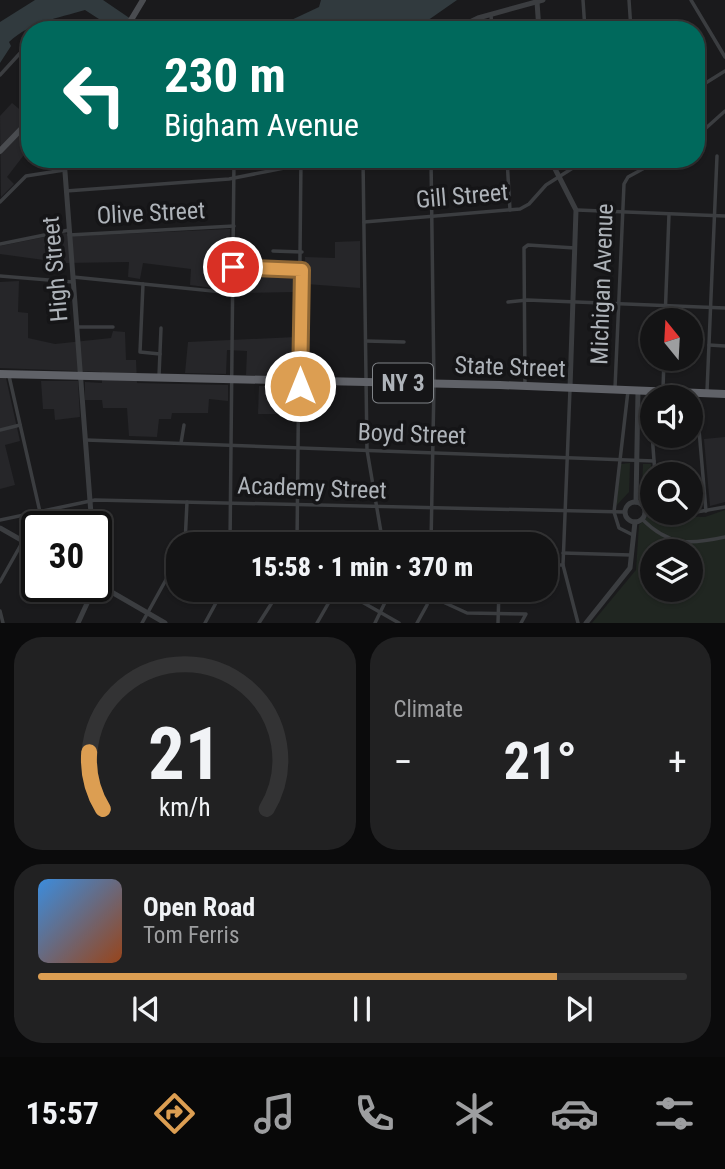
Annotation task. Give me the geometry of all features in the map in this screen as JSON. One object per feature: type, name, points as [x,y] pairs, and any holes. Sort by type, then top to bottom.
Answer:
[{"type":"highway","name":"State Street","points":[[4,374],[638,391]]},
{"type":"highway","name":"State Street","points":[[703,394],[725,394]]},
{"type":"main road","points":[[130,21],[143,0]]},
{"type":"main road","points":[[0,151],[21,129]]},
{"type":"street","points":[[583,0],[584,21]]},
{"type":"street","points":[[629,0],[630,21]]},
{"type":"street","points":[[691,0],[704,21]]},
{"type":"street","points":[[476,21],[540,1],[539,21]]},
{"type":"street","points":[[491,15],[491,21]]},
{"type":"street","points":[[705,23],[725,57]]},
{"type":"street","points":[[0,75],[21,52]]},
{"type":"street","points":[[705,83],[725,71]]},
{"type":"street","points":[[705,129],[725,111]]},
{"type":"street","points":[[707,394],[717,156]]},
{"type":"street","points":[[230,532],[234,168]]},
{"type":"street","points":[[66,191],[234,177],[285,168]]},
{"type":"street","points":[[298,532],[302,168]]},
{"type":"street","points":[[363,168],[367,450],[380,532]]},
{"type":"street","points":[[431,168],[431,532]]},
{"type":"street","points":[[508,168],[510,210]]},
{"type":"street","points":[[556,168],[576,210],[563,565],[578,623]]},
{"type":"street","name":"Gill Street","points":[[364,222],[510,210],[526,206],[546,185],[573,168]]},
{"type":"street","name":"Michigan Avenue","points":[[615,390],[625,180],[646,168]]},
{"type":"street","points":[[0,202],[26,176],[64,170]]},
{"type":"street","name":"High Street","points":[[64,170],[91,511]]},
{"type":"street","points":[[576,210],[725,216]]},
{"type":"street","points":[[666,308],[670,213]]},
{"type":"street","name":"Olive Street","points":[[0,244],[69,232],[234,226]]},
{"type":"street","points":[[525,386],[524,247],[575,248]]},
{"type":"street","points":[[273,251],[302,252]]},
{"type":"street","points":[[233,267],[302,270]]},
{"type":"street","points":[[0,276],[144,284],[233,293]]},
{"type":"street","points":[[144,284],[140,352],[160,354]]},
{"type":"street","points":[[508,302],[573,301],[725,308]]},
{"type":"street","points":[[77,327],[113,327]]},
{"type":"street","points":[[159,378],[161,328]]},
{"type":"street","points":[[366,341],[404,342]]},
{"type":"street","points":[[709,345],[725,346]]},
{"type":"street","points":[[4,374],[20,425],[40,511]]},
{"type":"street","points":[[628,391],[614,512],[619,528],[635,536]]},
{"type":"street","points":[[636,502],[638,391]]},
{"type":"street","points":[[0,430],[20,425]]},
{"type":"street","points":[[181,443],[184,425]]},
{"type":"street","name":"Boyd Street","points":[[86,439],[654,461]]},
{"type":"street","points":[[653,448],[654,461]]},
{"type":"street","points":[[701,448],[706,512]]},
{"type":"street","name":"Academy Street","points":[[44,511],[90,500],[625,512]]},
{"type":"street","points":[[186,532],[187,502]]},
{"type":"street","points":[[636,502],[640,504]]},
{"type":"street","points":[[635,522],[627,517],[625,512],[628,506],[636,502]]},
{"type":"street","points":[[703,512],[725,507]]},
{"type":"street","name":"Academy Street","points":[[0,520],[21,516]]},
{"type":"street","points":[[8,519],[3,530],[21,540]]},
{"type":"street","points":[[635,522],[640,520]]},
{"type":"street","points":[[586,623],[622,581],[633,555],[635,522]]},
{"type":"street","points":[[649,525],[668,540],[692,542],[725,537]]},
{"type":"street","points":[[0,582],[21,545]]},
{"type":"street","points":[[563,553],[633,555]]},
{"type":"street","points":[[558,565],[563,565]]},
{"type":"street","points":[[142,623],[166,580]]},
{"type":"street","points":[[112,592],[165,623]]},
{"type":"street","points":[[78,623],[87,602]]},
{"type":"street","points":[[205,623],[216,602]]},
{"type":"street","points":[[259,623],[272,602]]},
{"type":"street","points":[[317,623],[329,602]]},
{"type":"street","points":[[362,602],[399,623]]},
{"type":"street","points":[[375,623],[386,602]]},
{"type":"street","points":[[417,623],[427,602]]},
{"type":"street","points":[[442,602],[459,611],[526,614],[521,623]]},
{"type":"street","points":[[498,602],[498,623]]},
{"type":"street","points":[[0,611],[3,623]]},
{"type":"shaded area","points":[[35,0],[103,0],[134,21],[102,21],[85,10],[48,21],[21,21],[21,33],[9,42],[11,46],[0,63],[0,22]]},
{"type":"shaded area","points":[[321,0],[457,0],[427,21],[289,21],[319,7]]},
{"type":"shaded area","points":[[12,103],[21,110],[21,159],[7,177],[14,184],[1,197],[0,116]]},
{"type":"shaded area","points":[[230,229],[229,290],[190,285],[191,269],[143,263],[140,279],[128,277],[129,262],[66,263],[0,254],[0,246],[64,233],[75,236]]},
{"type":"shaded area","points":[[360,241],[360,288],[306,284],[305,257],[335,258],[335,242]]},
{"type":"shaded area","points":[[237,270],[297,271],[297,292],[236,293]]},
{"type":"shaded area","points":[[19,281],[18,312],[28,313],[28,338],[55,344],[111,338],[113,331],[125,332],[126,360],[136,360],[137,383],[228,385],[228,401],[209,399],[208,413],[172,413],[171,419],[159,419],[157,437],[129,436],[127,408],[103,408],[102,400],[85,400],[85,382],[102,383],[102,372],[0,368],[0,282]]},
{"type":"shaded area","points":[[296,337],[294,377],[246,375],[247,351],[227,350],[226,374],[185,373],[188,342]]},
{"type":"shaded area","points":[[0,378],[6,378],[20,441],[5,445],[15,485],[0,489]]},
{"type":"shaded area","points":[[41,381],[78,381],[80,417],[55,420],[54,409],[43,409]]},
{"type":"shaded area","points":[[259,386],[295,387],[295,414],[258,414]]},
{"type":"shaded area","points":[[725,437],[725,502],[710,506],[704,439]]},
{"type":"shaded area","points":[[630,463],[629,492],[616,506],[621,464]]},
{"type":"shaded area","points":[[725,510],[725,623],[592,623],[636,570],[640,524],[703,525],[703,517]]},
{"type":"route","points":[[233,267],[302,270],[300,386]]}]
